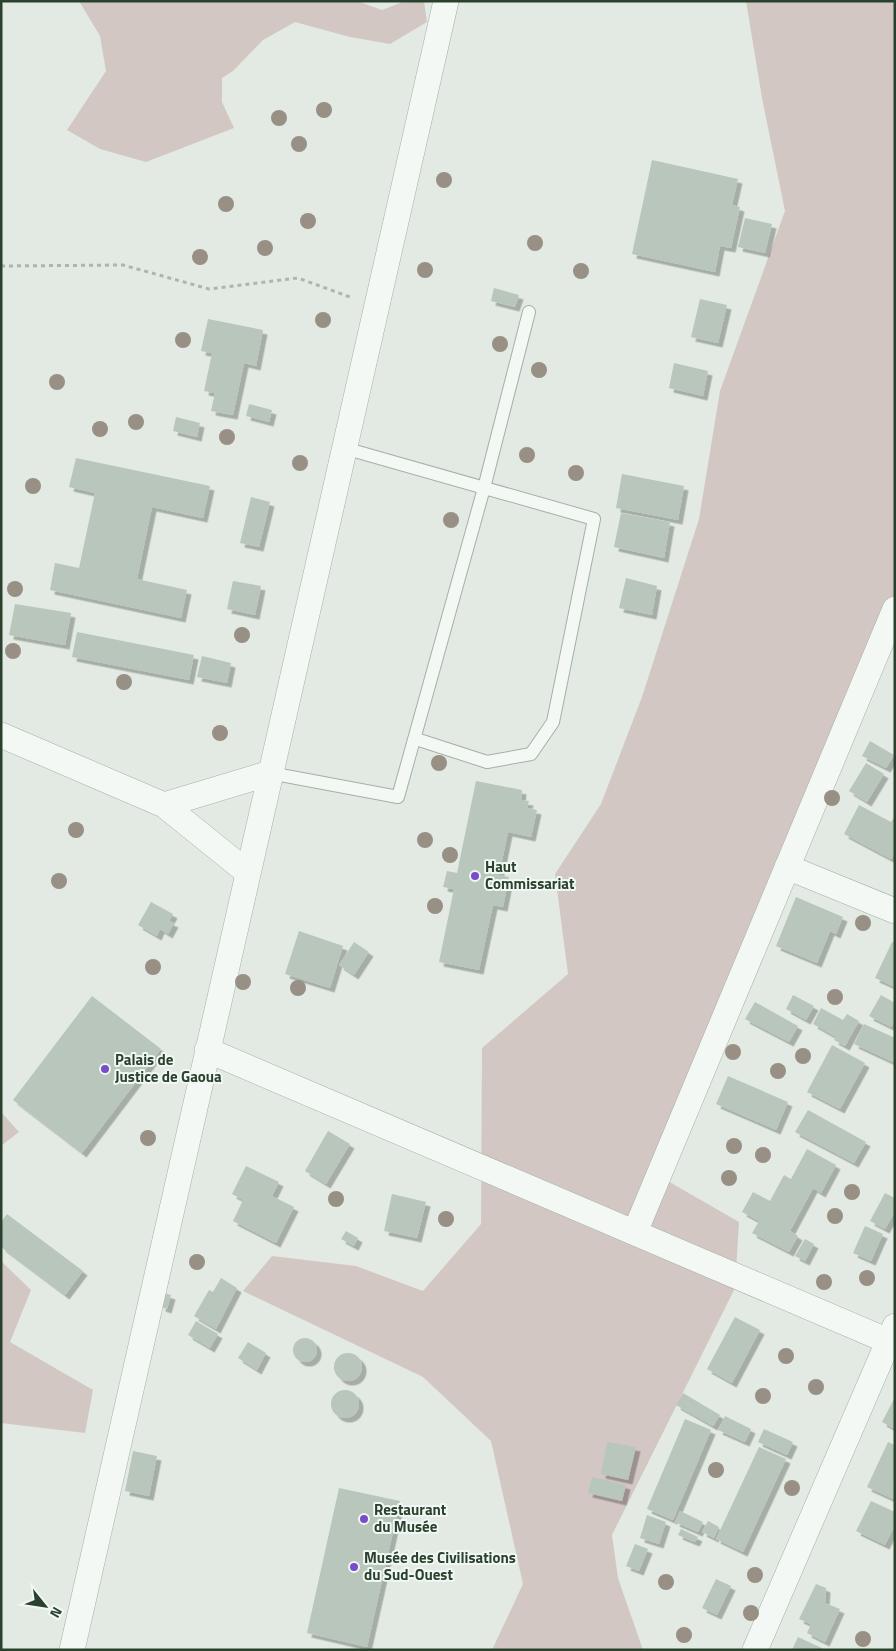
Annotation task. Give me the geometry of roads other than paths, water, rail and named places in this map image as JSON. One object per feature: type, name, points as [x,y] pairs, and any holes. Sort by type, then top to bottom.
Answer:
[{"type":"street","points":[[72,1650],[446,1]]},
{"type":"street","points":[[635,1232],[895,610]]},
{"type":"street","points":[[1,735],[164,805],[247,872]]},
{"type":"street","points":[[164,805],[270,774]]},
{"type":"street","points":[[787,867],[895,911]]},
{"type":"street","points":[[207,1050],[635,1232],[893,1337],[755,1650]]},
{"type":"lane","points":[[270,774],[398,798],[416,739],[484,488],[529,312]]},
{"type":"lane","points":[[344,448],[594,519],[552,722],[531,754],[488,762],[416,739]]},
{"type":"place","name":"Haut Commissariat","points":[[475,876]]},
{"type":"place","name":"Palais de Justice de Gaoua","points":[[105,1069]]},
{"type":"place","name":"Restaurant du Musée","points":[[364,1519]]},
{"type":"place","name":"Musée des Civilisations du Sud-Ouest","points":[[354,1567]]}]
